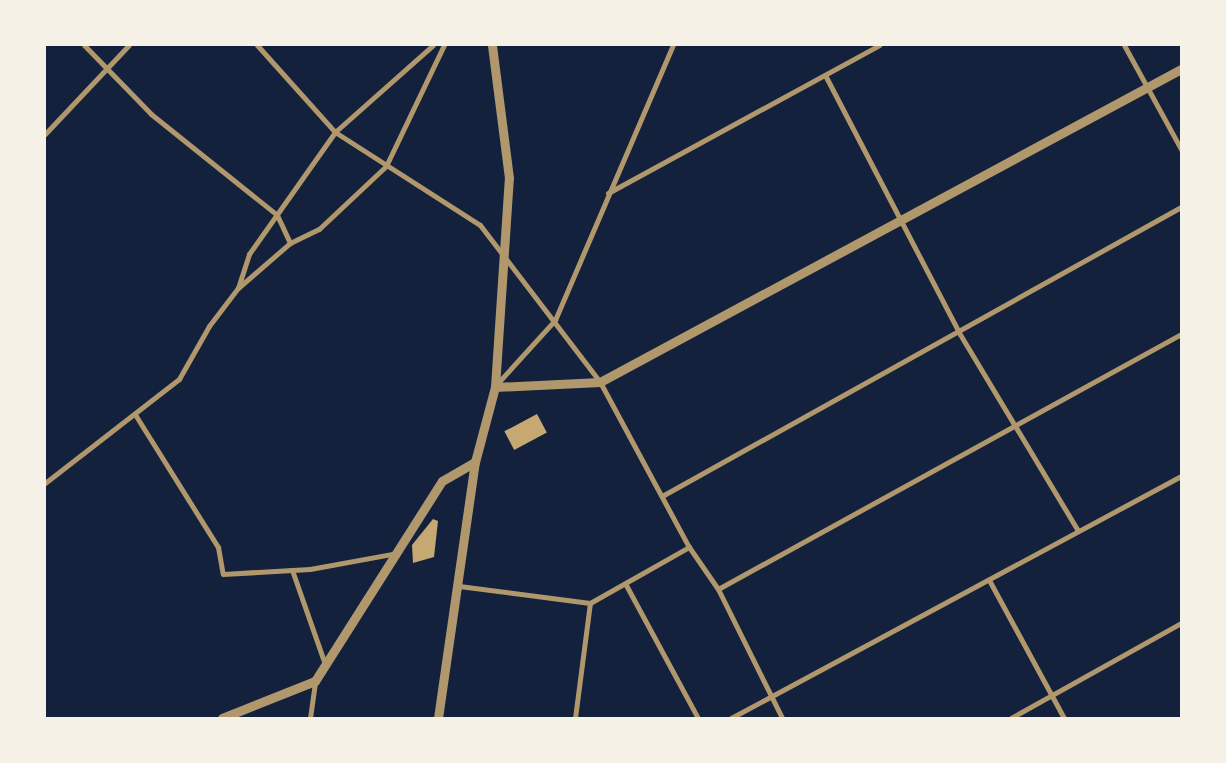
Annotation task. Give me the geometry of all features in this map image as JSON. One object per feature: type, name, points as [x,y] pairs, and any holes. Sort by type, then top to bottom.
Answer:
[{"type":"street","points":[[84,45],[105,70],[151,114],[277,215],[290,243]]},
{"type":"street","points":[[45,134],[129,45]]},
{"type":"street","points":[[257,45],[335,132],[480,224],[555,320],[600,382],[689,547],[718,589],[782,718]]},
{"type":"street","points":[[238,288],[249,254],[335,132],[433,45]]},
{"type":"street","points":[[45,483],[136,416],[179,379],[208,326],[238,288],[290,243],[319,229],[386,166],[444,45]]},
{"type":"street","points":[[438,718],[459,586],[475,462],[495,387],[510,178],[492,45]]},
{"type":"street","points":[[495,387],[555,320],[673,45]]},
{"type":"street","points":[[608,193],[880,45]]},
{"type":"street","points":[[1124,45],[1181,149]]},
{"type":"street","points":[[495,387],[600,382],[1181,69]]},
{"type":"street","points":[[825,75],[958,331],[1017,424],[1078,532]]},
{"type":"street","points":[[662,496],[1181,207]]},
{"type":"street","points":[[718,589],[1181,334]]},
{"type":"street","points":[[136,416],[218,547],[223,574],[292,570],[397,553]]},
{"type":"street","points":[[310,718],[315,681],[442,481],[475,462]]},
{"type":"street","points":[[731,718],[1181,476]]},
{"type":"street","points":[[459,586],[590,603],[626,585],[689,547]]},
{"type":"street","points":[[292,570],[325,664]]},
{"type":"street","points":[[989,580],[1064,718]]},
{"type":"street","points":[[626,585],[698,718]]},
{"type":"street","points":[[575,718],[590,603]]},
{"type":"street","points":[[1011,718],[1181,623]]},
{"type":"street","points":[[222,718],[315,681]]},
{"type":"building","points":[[537,414],[547,433],[514,450],[504,431]]},
{"type":"building","points":[[433,519],[438,521],[434,557],[413,563],[412,545]]}]
